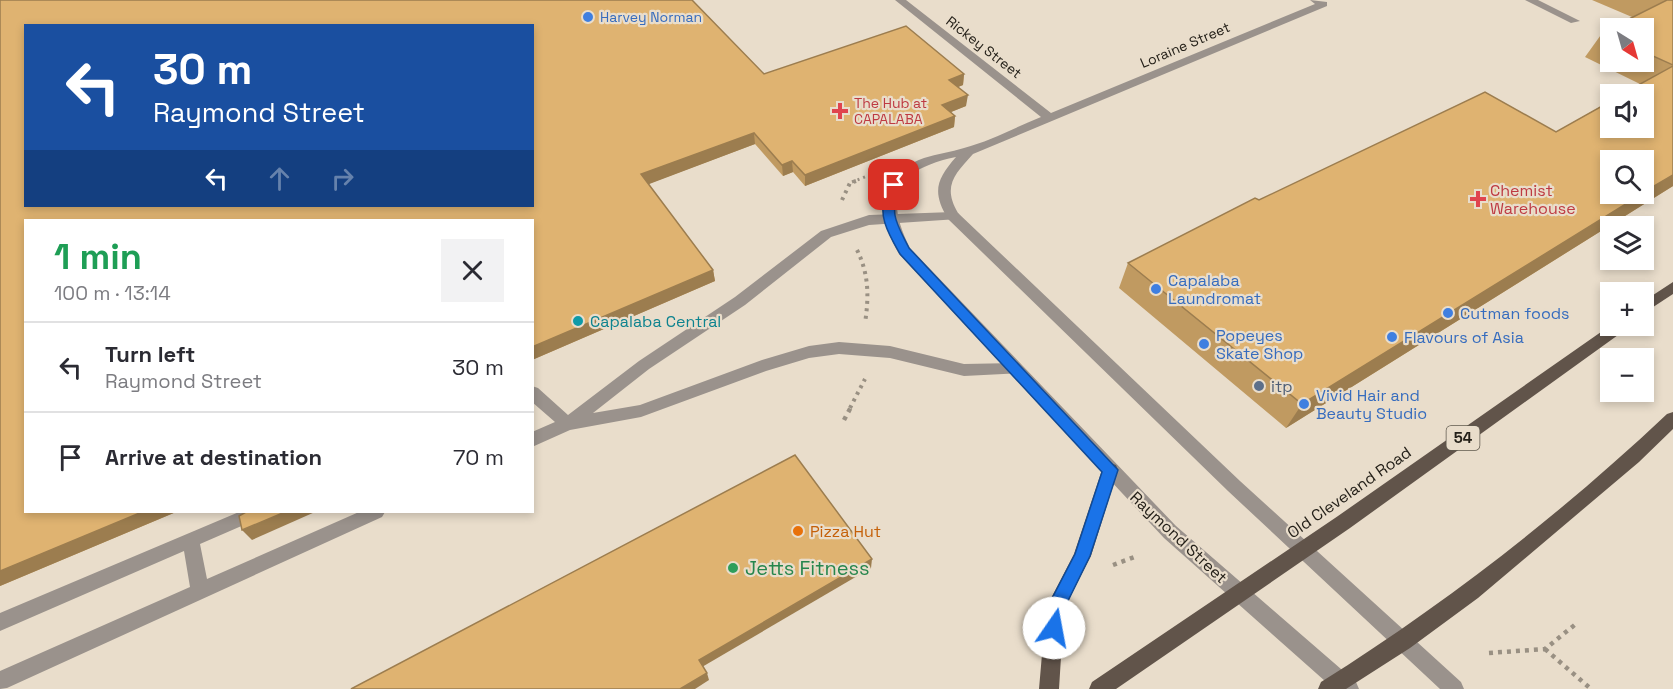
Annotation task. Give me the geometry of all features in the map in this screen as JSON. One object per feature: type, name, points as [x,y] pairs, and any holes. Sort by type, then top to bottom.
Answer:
[{"type":"main road","points":[[1654,301],[1673,288]]},
{"type":"main road","name":"Old Cleveland Road","points":[[1099,689],[1304,549],[1606,336]]},
{"type":"main road","points":[[1339,686],[1471,592],[1633,457],[1673,419]]},
{"type":"main road","points":[[1049,689],[1055,608],[1082,556],[1110,470]]},
{"type":"street","name":"Rickey Street","points":[[900,0],[1050,118]]},
{"type":"street","points":[[1530,0],[1575,21]]},
{"type":"street","name":"Loraine Street","points":[[1050,118],[1324,1]]},
{"type":"street","points":[[888,218],[889,200],[894,185],[916,165],[938,156],[969,151],[1050,118]]},
{"type":"street","points":[[969,151],[945,179],[942,192],[944,203],[953,216],[1234,486],[1454,689]]},
{"type":"street","points":[[534,439],[568,424],[644,365],[740,302],[826,234],[845,226],[888,218],[953,216]]},
{"type":"street","name":"Raymond Street","points":[[888,218],[904,251],[1110,470],[1170,532],[1339,686]]},
{"type":"street","points":[[568,424],[641,411],[762,366],[809,352],[839,348],[890,352],[964,370],[1016,369]]},
{"type":"street","points":[[534,394],[568,424]]},
{"type":"street","points":[[0,681],[374,513]]},
{"type":"street","points":[[0,622],[247,516]]},
{"type":"street","points":[[191,541],[200,591]]},
{"type":"path","points":[[856,248],[866,266],[869,299],[865,323]]},
{"type":"path","points":[[844,420],[865,383],[866,372]]},
{"type":"path","points":[[1109,566],[1137,556]]},
{"type":"path","points":[[1489,653],[1545,649],[1577,623]]},
{"type":"path","points":[[1545,649],[1591,689]]},
{"type":"building","name":"Capalaba Central","points":[[0,0],[692,0],[764,74],[906,26],[964,74],[949,80],[968,95],[942,105],[955,116],[805,175],[792,161],[782,165],[754,133],[641,174],[713,270],[534,346],[534,219],[24,219],[24,513],[140,513],[0,571]]},
{"type":"building","points":[[1667,0],[1673,0],[1673,65],[1654,56],[1654,18],[1631,18]]},
{"type":"building","points":[[1673,66],[1673,175],[1654,186],[1654,150],[1600,150],[1600,204],[1626,204],[1606,216],[1600,216],[1600,220],[1302,404],[1128,263],[1255,198],[1259,200],[1485,92],[1556,132],[1600,107],[1600,138],[1654,138],[1654,84],[1640,84]]},
{"type":"building","points":[[795,455],[872,559],[699,660],[707,673],[680,689],[351,689]]},
{"type":"building","points":[[244,513],[283,513],[242,530],[239,516]]},
{"type":"place","name":"Harvey Norman","points":[[588,17]]},
{"type":"place","name":"The Hub at CAPALABA","points":[[840,111]]},
{"type":"place","name":"Chemist Warehouse","points":[[1478,199]]},
{"type":"place","name":"Capalaba Laundromat","points":[[1156,289]]},
{"type":"place","name":"Cutman foods","points":[[1448,313]]},
{"type":"place","name":"Capalaba Central","points":[[578,321]]},
{"type":"place","name":"Flavours of Asia","points":[[1392,337]]},
{"type":"place","name":"Popeyes Skate Shop","points":[[1204,344]]},
{"type":"place","name":"itp","points":[[1259,386]]},
{"type":"place","name":"Vivid Hair and Beauty Studio","points":[[1304,404]]},
{"type":"place","name":"Pizza Hut","points":[[798,531]]},
{"type":"place","name":"Jetts Fitness","points":[[733,568]]},
{"type":"route","points":[[894,185],[889,200],[888,218],[904,251],[1110,470],[1091,522],[1082,556],[1055,608],[1054,628]]}]
